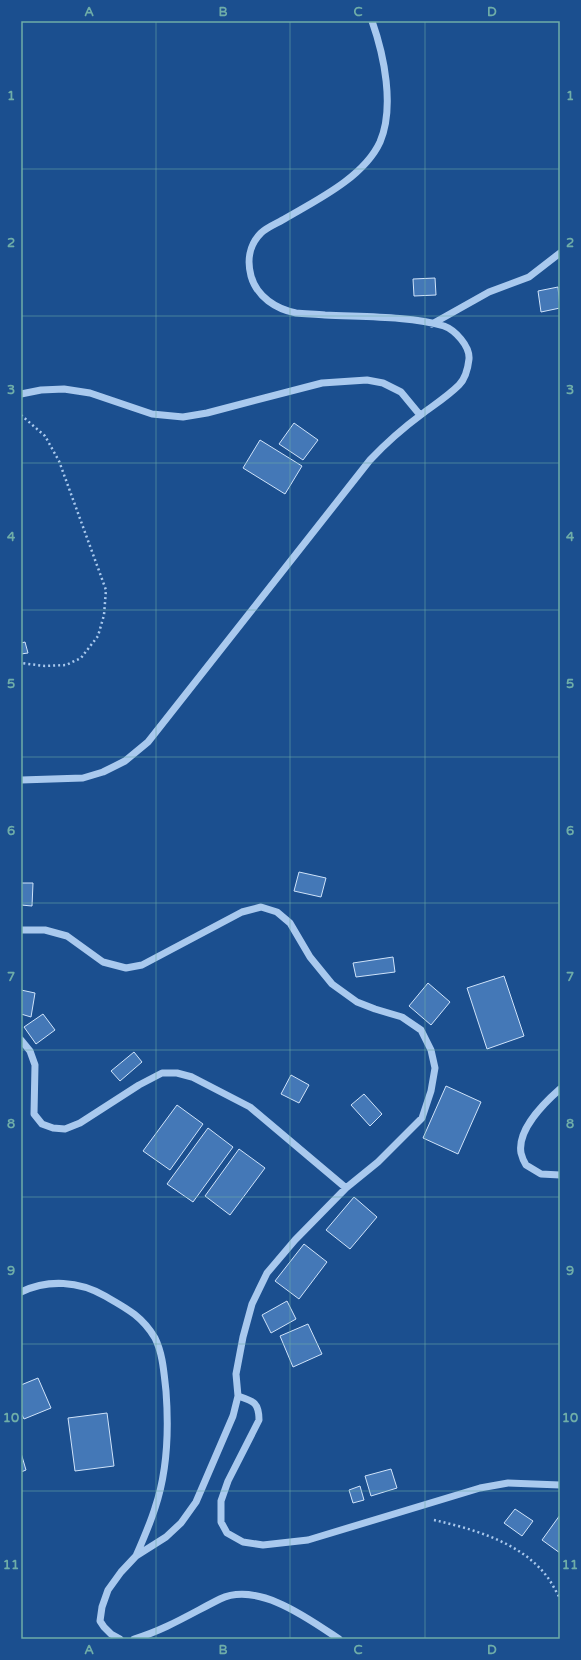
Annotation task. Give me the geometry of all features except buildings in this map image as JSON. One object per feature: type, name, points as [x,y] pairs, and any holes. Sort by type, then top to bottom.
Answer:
[{"type":"street","points":[[21,780],[83,778],[103,772],[125,761],[148,742],[356,476],[392,438],[460,385],[467,370],[469,355],[461,339],[446,327],[419,320],[296,313],[273,305],[258,292],[251,277],[248,260],[252,247],[261,232],[321,197],[351,177],[371,156],[380,141],[385,122],[387,100],[380,49],[372,21]]},
{"type":"street","points":[[432,324],[489,292],[529,277],[560,253]]},
{"type":"street","points":[[21,394],[64,388],[90,393],[152,414],[183,417],[207,413],[322,383],[367,380],[383,383],[401,392],[420,415]]},
{"type":"street","points":[[21,930],[45,930],[67,936],[103,962],[126,968],[142,966],[242,912],[261,907],[277,912],[290,923],[310,957],[332,984],[357,1002],[402,1017],[421,1030],[431,1050],[435,1068],[431,1091],[422,1118],[378,1162],[346,1188],[295,1240],[267,1273],[252,1304],[243,1337],[236,1374],[238,1396],[234,1416],[196,1502],[181,1523],[166,1537],[136,1556],[121,1572],[108,1590],[102,1607],[100,1620],[111,1634],[120,1639]]},
{"type":"street","points":[[21,1040],[30,1051],[35,1065],[34,1114],[42,1124],[53,1128],[65,1129],[80,1123],[139,1084],[162,1073],[177,1073],[192,1077],[250,1107],[346,1188]]},
{"type":"street","points":[[560,1089],[542,1104],[522,1138],[521,1153],[526,1165],[541,1174],[560,1175]]},
{"type":"street","points":[[21,1292],[41,1284],[62,1283],[86,1286],[133,1311],[155,1339],[161,1356],[164,1374],[168,1439],[165,1471],[156,1507],[136,1556]]},
{"type":"street","points":[[238,1396],[254,1401],[259,1410],[259,1420],[228,1481],[222,1501],[221,1522],[227,1533],[243,1542],[263,1545],[308,1540],[444,1498],[508,1483],[560,1485]]},
{"type":"street","points":[[134,1639],[157,1631],[221,1599],[243,1594],[262,1597],[276,1602],[339,1639]]},
{"type":"path","points":[[21,415],[45,436],[59,461],[106,590],[104,615],[98,636],[82,658],[66,666],[45,666],[21,663]]},
{"type":"path","points":[[427,1518],[465,1527],[495,1538],[522,1553],[545,1574],[560,1598]]}]
